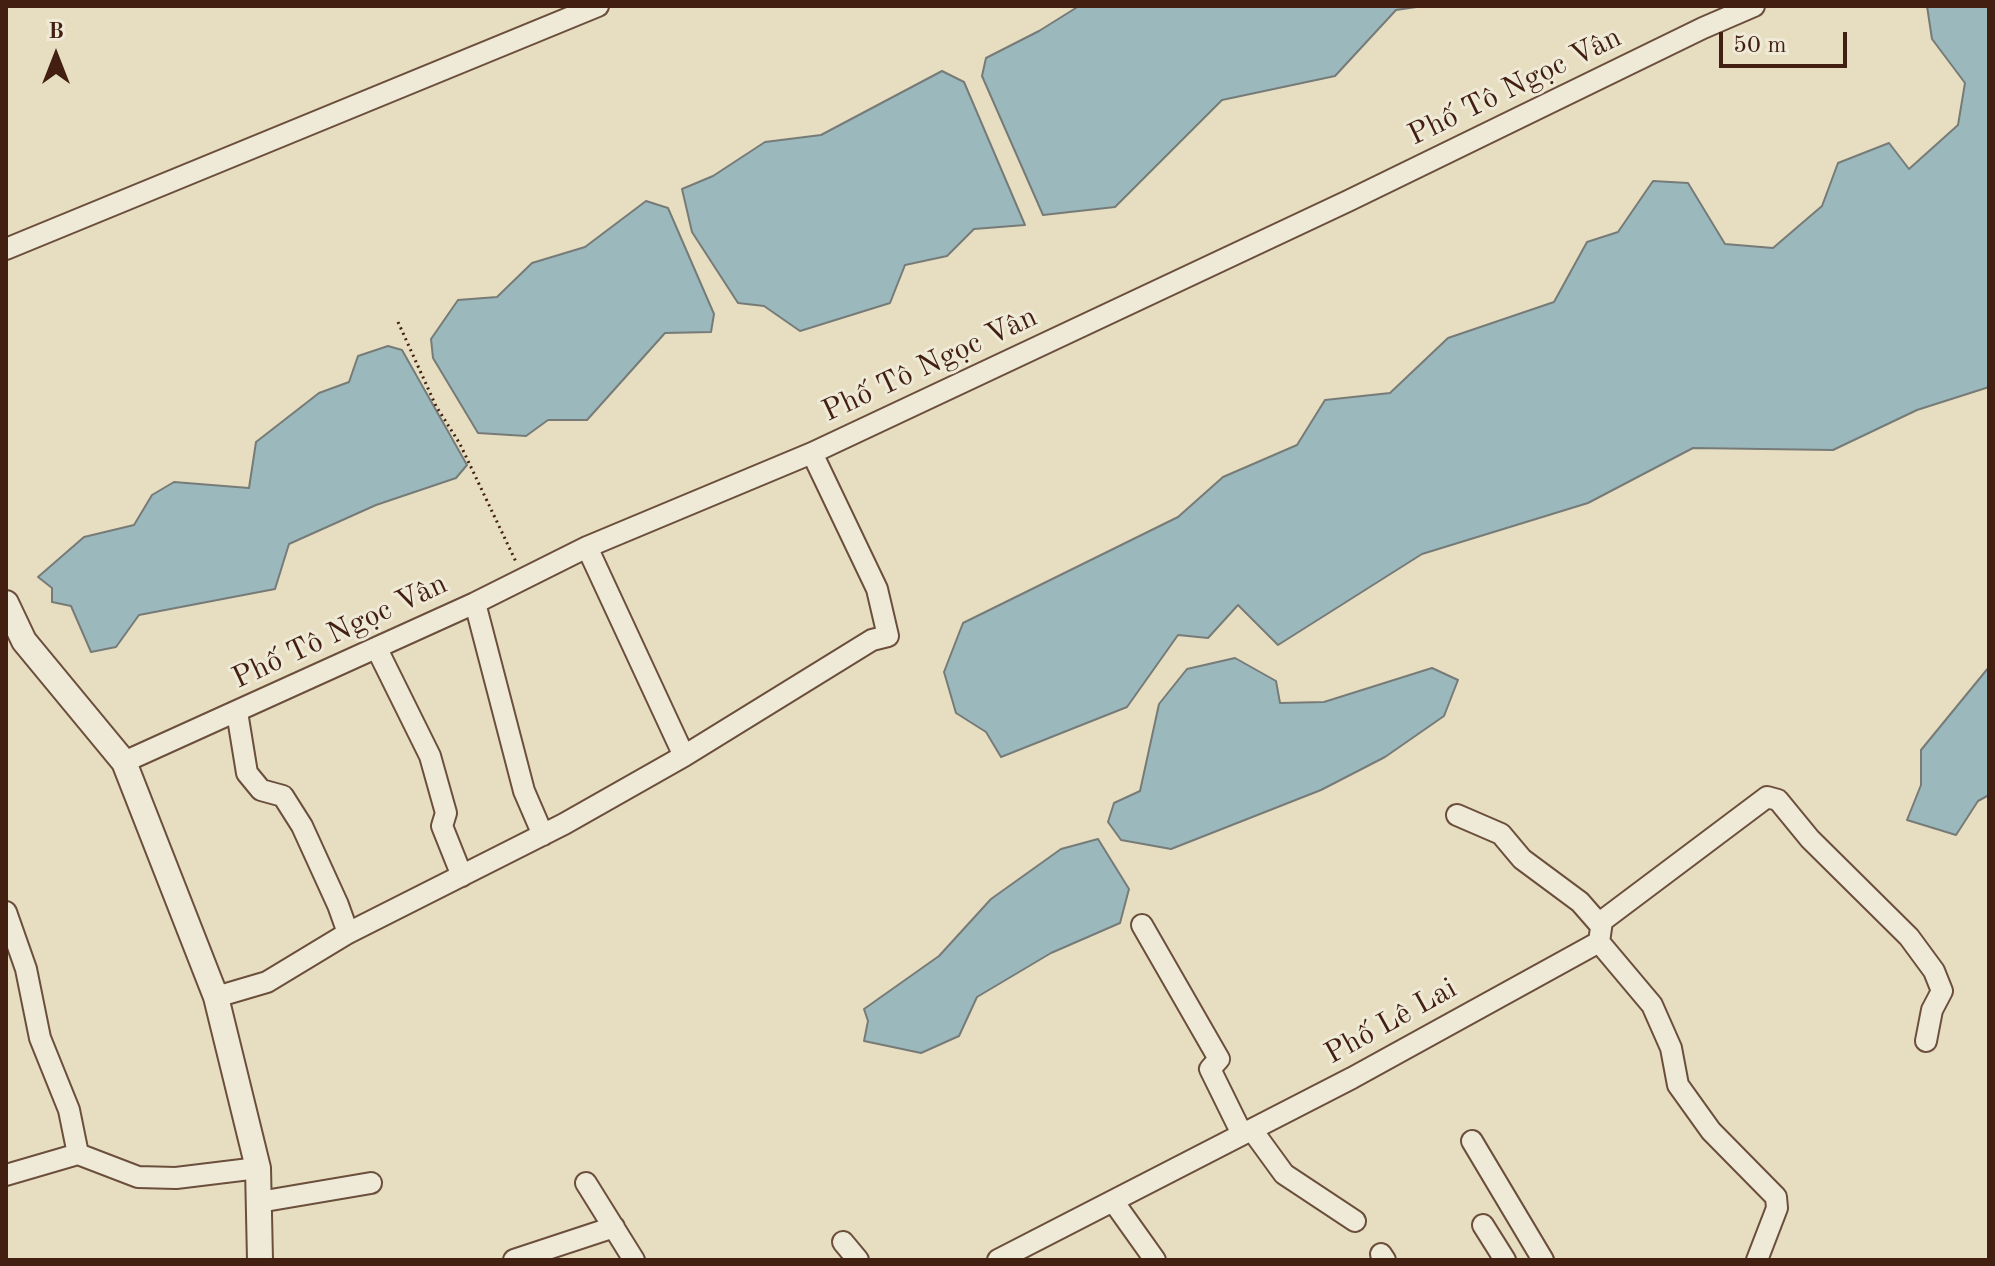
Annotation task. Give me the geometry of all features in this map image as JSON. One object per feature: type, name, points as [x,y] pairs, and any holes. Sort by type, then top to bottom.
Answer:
[{"type":"street","points":[[6,249],[598,6]]},
{"type":"street","name":"Phố Tô Ngọc Vân","points":[[124,762],[377,649],[587,547],[812,453],[1754,6]]},
{"type":"street","points":[[216,997],[267,982],[348,933],[543,835],[684,756],[872,640],[888,636],[877,589],[812,453]]},
{"type":"street","points":[[587,547],[684,756]]},
{"type":"street","points":[[6,603],[24,641],[124,762],[216,997],[258,1168],[260,1260]]},
{"type":"street","points":[[475,603],[524,791],[543,835]]},
{"type":"street","points":[[377,649],[430,756],[446,813],[442,826],[462,876]]},
{"type":"street","points":[[237,712],[247,773],[261,790],[283,796],[302,826],[348,933]]},
{"type":"street","name":"Phố Lê Lai","points":[[998,1260],[1366,1070],[1600,934],[1602,921],[1761,799],[1773,797],[1778,800],[1810,839],[1909,937],[1934,971],[1942,991],[1932,1010],[1926,1041]]},
{"type":"street","points":[[1457,815],[1501,834],[1522,859],[1580,902],[1652,1005],[1671,1048],[1678,1085],[1711,1131],[1776,1197],[1777,1208],[1757,1260]]},
{"type":"street","points":[[6,912],[26,969],[40,1038],[69,1110],[78,1154]]},
{"type":"street","points":[[1142,925],[1219,1059],[1210,1069],[1247,1132],[1284,1174],[1355,1221]]},
{"type":"street","points":[[1472,1141],[1543,1260]]},
{"type":"street","points":[[6,1175],[78,1154],[138,1177],[176,1178],[258,1168]]},
{"type":"street","points":[[259,1202],[371,1183]]},
{"type":"street","points":[[586,1183],[634,1260]]},
{"type":"street","points":[[1113,1201],[1155,1260]]},
{"type":"street","points":[[1483,1225],[1505,1260]]},
{"type":"street","points":[[514,1260],[614,1227]]},
{"type":"street","points":[[843,1242],[858,1260]]},
{"type":"path","points":[[398,322],[436,406],[460,444],[524,578]]},
{"type":"water","points":[[1079,6],[1423,6],[1396,10],[1335,76],[1222,100],[1115,207],[1043,215],[982,76],[986,58]]},
{"type":"water","points":[[1927,6],[1989,6],[1989,387],[1917,410],[1833,450],[1693,448],[1588,503],[1422,554],[1278,645],[1238,605],[1208,638],[1178,635],[1127,707],[1001,757],[986,732],[956,713],[944,672],[963,623],[1178,517],[1223,477],[1297,445],[1325,400],[1390,393],[1448,338],[1554,302],[1587,242],[1618,232],[1653,181],[1688,183],[1725,244],[1773,248],[1822,206],[1838,163],[1889,143],[1909,169],[1958,125],[1965,83],[1932,39]]},
{"type":"water","points":[[942,71],[964,82],[1025,225],[974,229],[947,256],[905,265],[890,303],[800,331],[764,306],[738,303],[692,232],[682,189],[713,176],[765,142],[821,135]]},
{"type":"water","points":[[646,201],[668,208],[714,314],[711,332],[665,333],[587,420],[548,420],[526,436],[478,433],[433,358],[431,339],[458,300],[497,297],[532,263],[585,247]]},
{"type":"water","points":[[388,346],[402,350],[467,465],[456,478],[376,505],[289,544],[275,589],[139,615],[116,647],[91,652],[71,606],[52,602],[52,588],[38,577],[84,537],[134,525],[152,495],[174,482],[249,488],[256,442],[319,393],[349,382],[358,356]]},
{"type":"water","points":[[1235,658],[1276,681],[1280,703],[1324,702],[1432,668],[1458,680],[1444,716],[1385,757],[1321,790],[1171,849],[1121,840],[1108,822],[1114,803],[1140,791],[1159,704],[1187,669]]},
{"type":"water","points":[[1989,667],[1989,795],[1978,801],[1956,835],[1907,820],[1921,785],[1921,750]]},
{"type":"water","points":[[1098,839],[1129,889],[1120,923],[1051,953],[977,997],[959,1036],[921,1053],[864,1041],[868,1021],[864,1009],[939,956],[991,899],[1061,849]]}]
